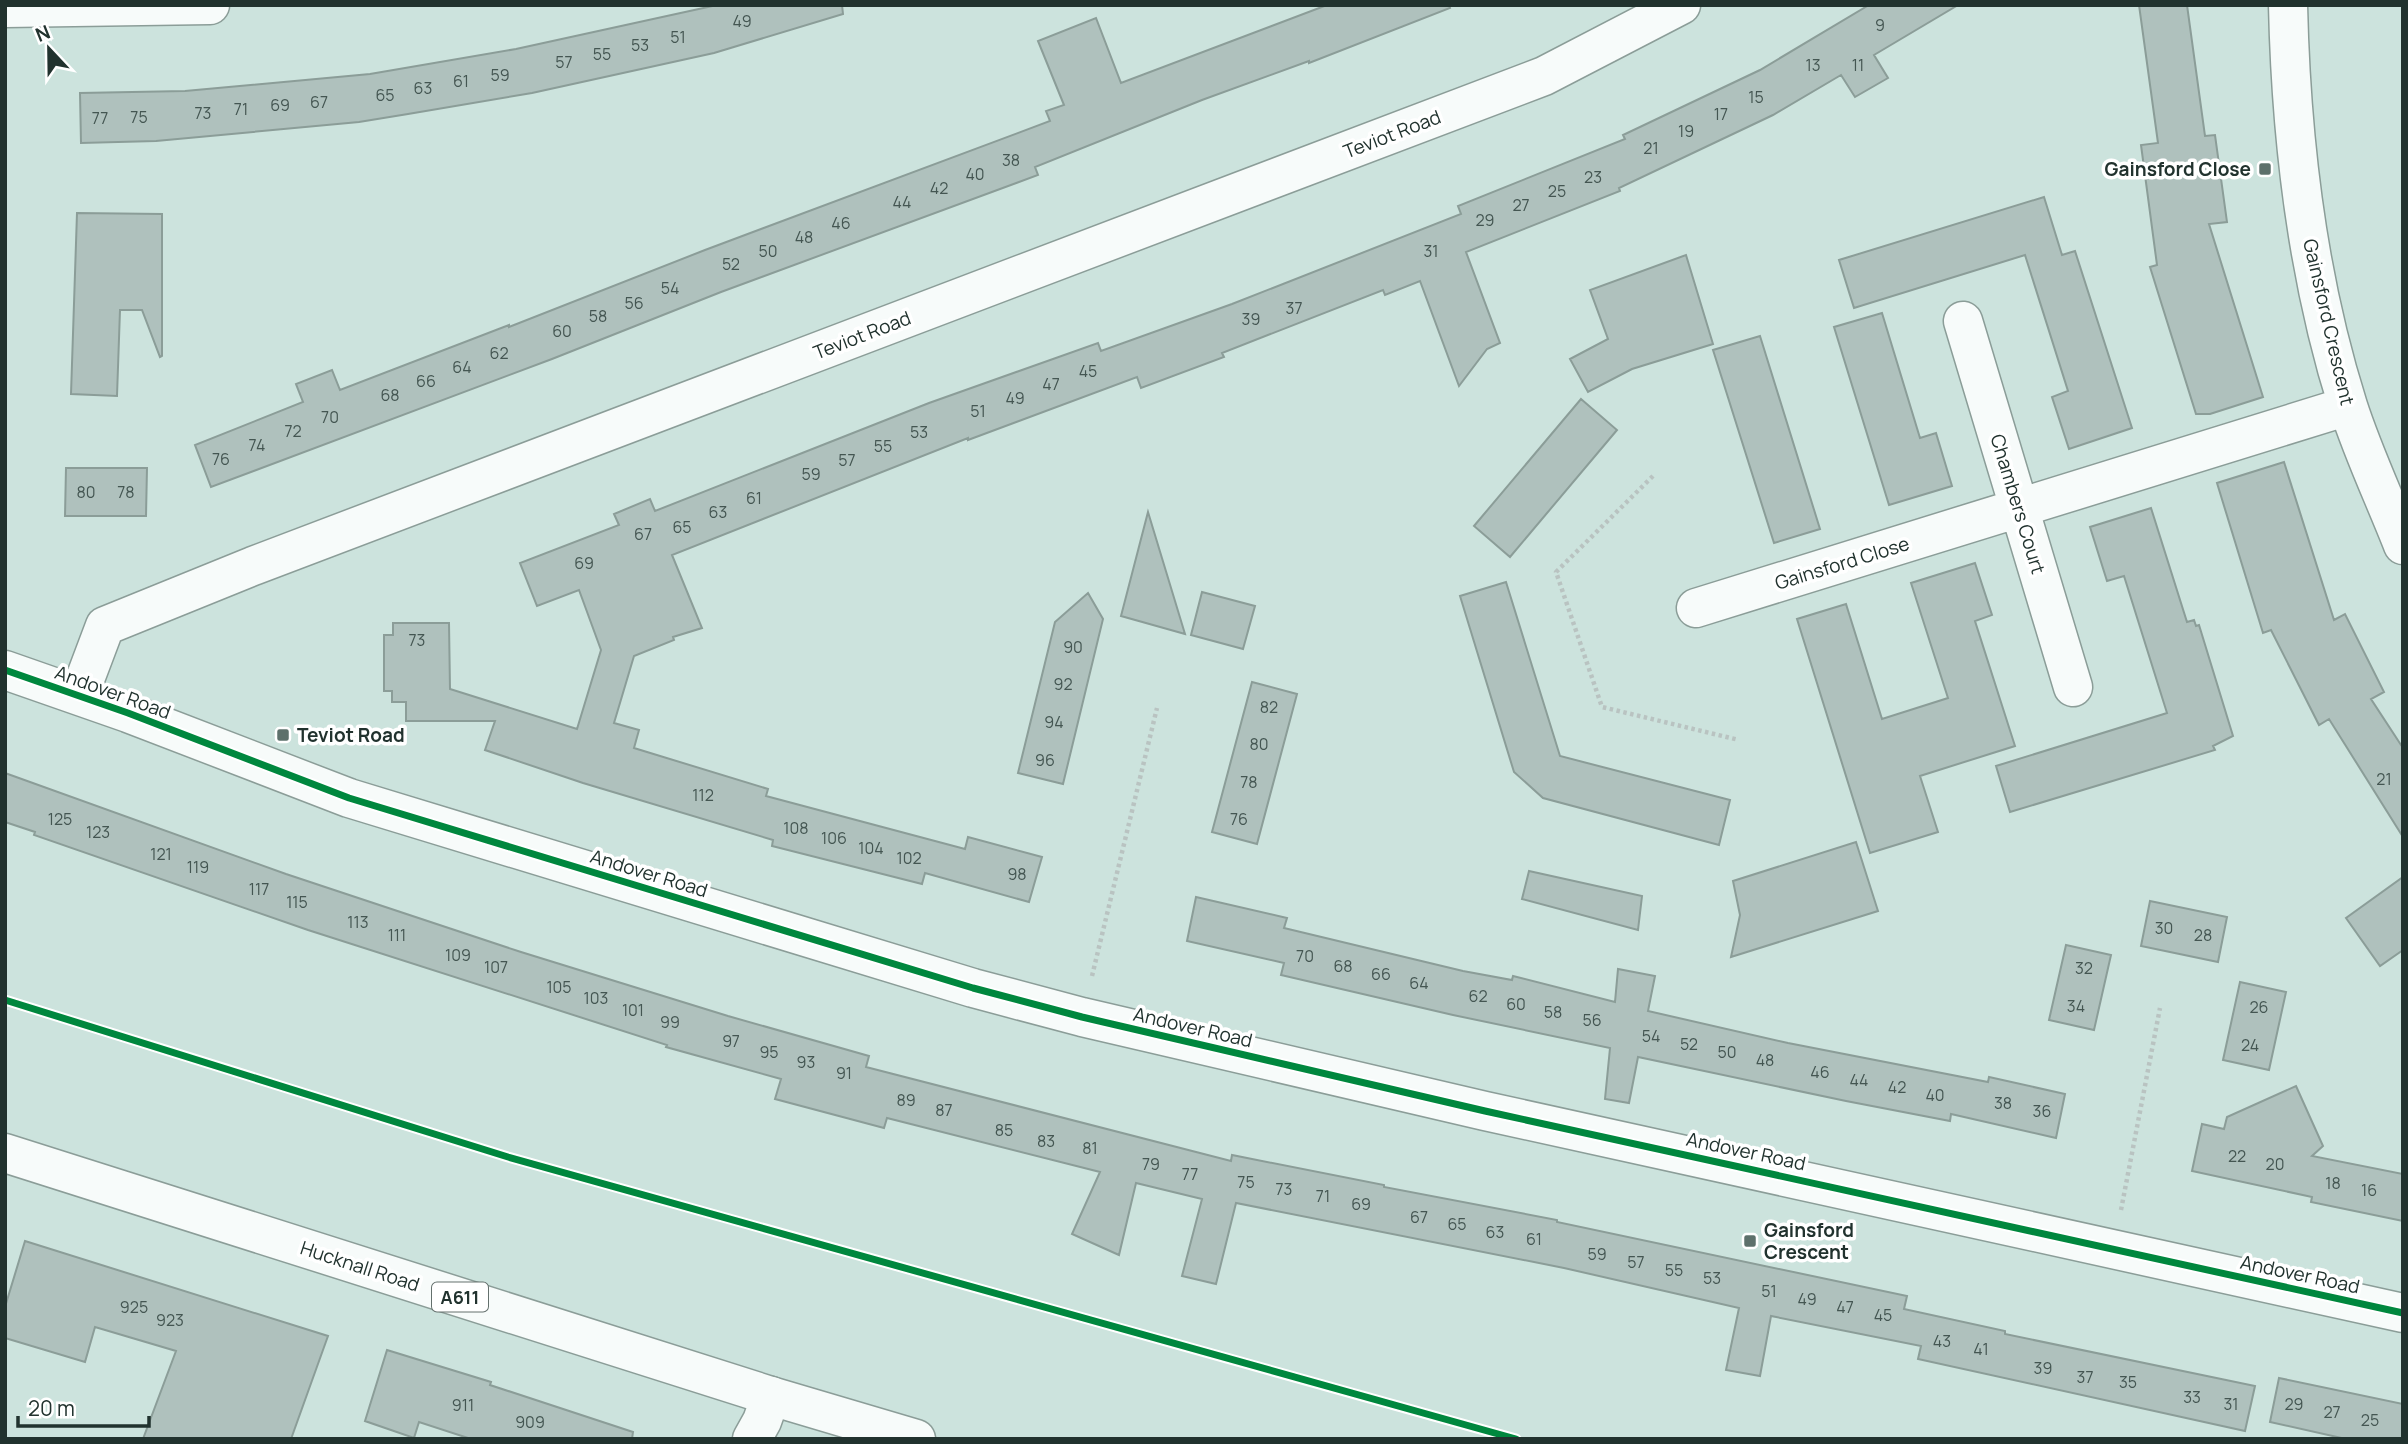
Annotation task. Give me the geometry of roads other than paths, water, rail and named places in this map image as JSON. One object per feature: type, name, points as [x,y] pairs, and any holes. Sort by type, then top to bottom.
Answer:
[{"type":"street","points":[[5,8],[210,5]]},
{"type":"street","name":"Teviot Road","points":[[79,695],[105,626],[253,566],[1544,76],[1681,5]]},
{"type":"street","name":"Gainsford Crescent","points":[[2288,5],[2289,61],[2298,169],[2315,278],[2348,406],[2403,545]]},
{"type":"street","name":"Chambers Court","points":[[1963,321],[2074,687]]},
{"type":"street","name":"Gainsford Close","points":[[1696,608],[2348,406]]},
{"type":"street","name":"Andover Road","points":[[5,670],[79,695],[349,798],[973,988],[1082,1017],[1485,1111],[2403,1313]]},
{"type":"street","name":"Hucknall Road","points":[[5,1153],[771,1396],[916,1439]]},
{"type":"street","points":[[752,1439],[771,1396]]},
{"type":"place","name":"Gainsford Close","points":[[2265,169]]},
{"type":"place","name":"Teviot Road","points":[[283,735]]},
{"type":"place","name":"Gainsford Crescent","points":[[1750,1241]]}]
